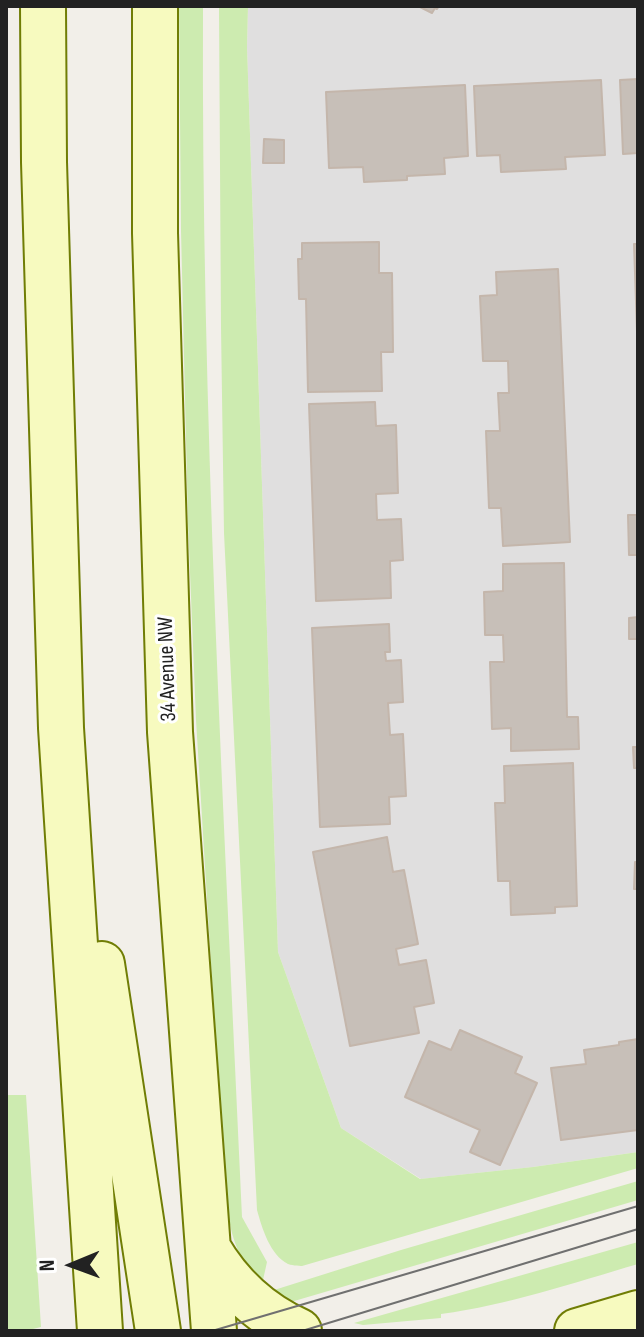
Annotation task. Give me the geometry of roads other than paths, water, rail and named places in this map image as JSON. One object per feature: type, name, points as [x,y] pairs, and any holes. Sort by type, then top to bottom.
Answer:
[{"type":"main road","points":[[43,6],[44,162],[60,696],[100,1331]]},
{"type":"main road","name":"34 Avenue NW","points":[[155,6],[155,233],[170,732],[214,1331]]},
{"type":"main road","points":[[68,843],[97,934],[158,1331]]},
{"type":"main road","points":[[208,1248],[228,1279],[266,1314],[299,1331]]},
{"type":"main road","points":[[577,1331],[638,1313]]},
{"type":"tram line","points":[[212,1331],[638,1206]]},
{"type":"tram line","points":[[302,1331],[638,1229]]}]
